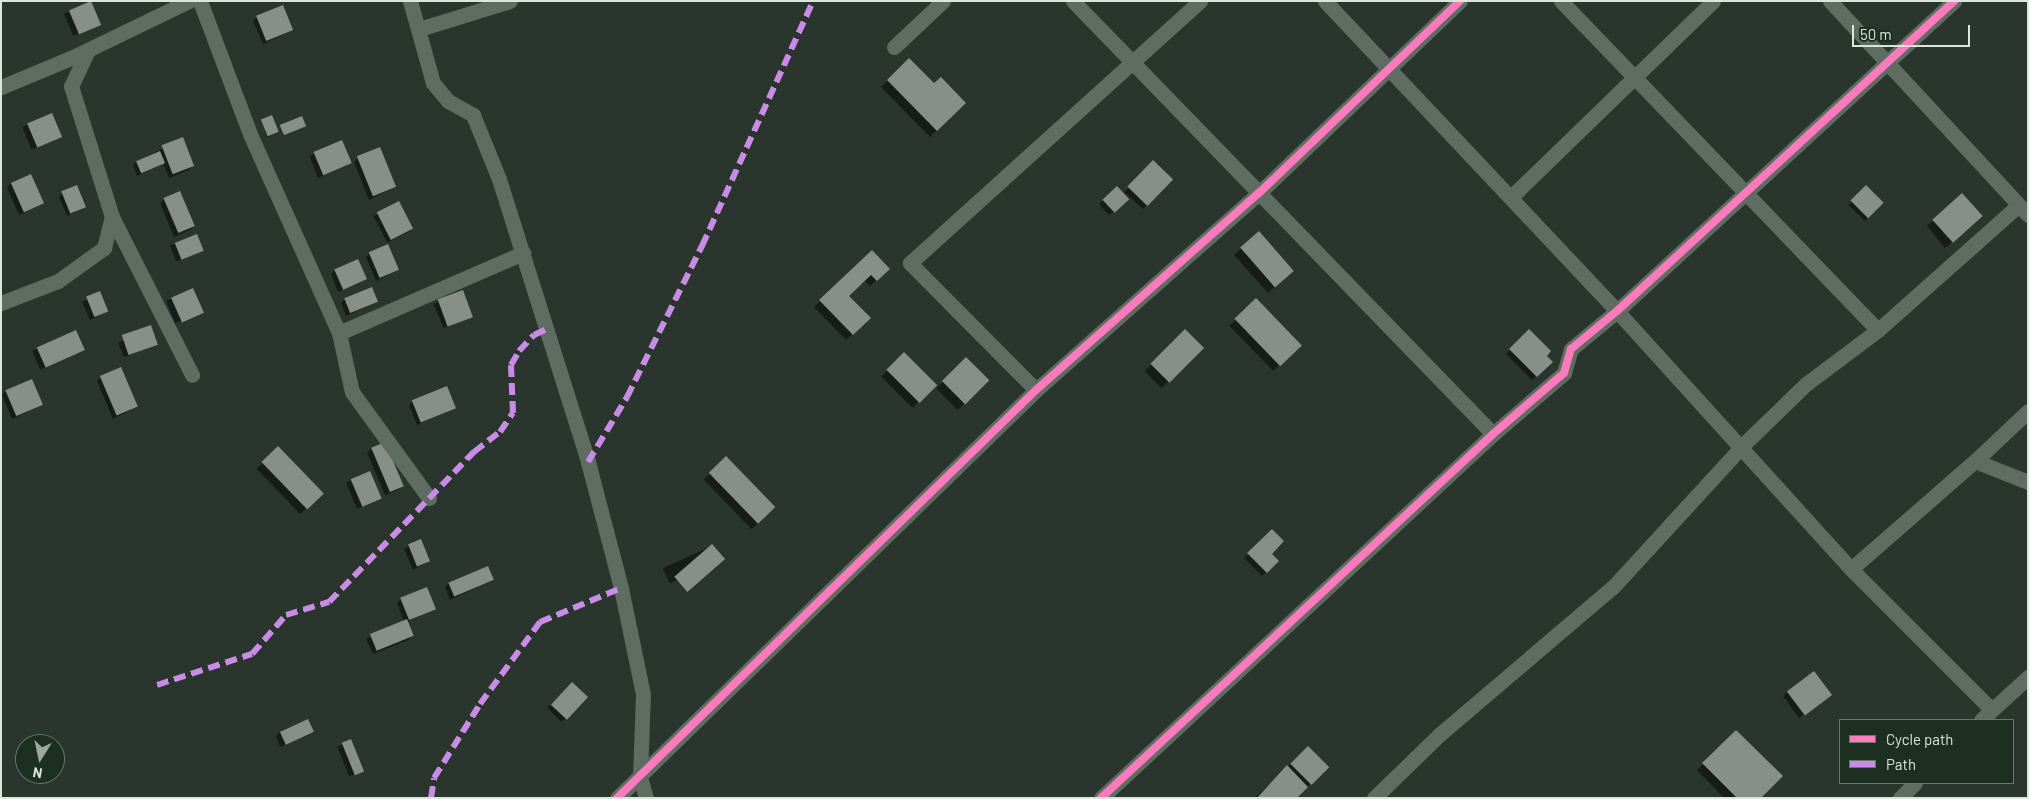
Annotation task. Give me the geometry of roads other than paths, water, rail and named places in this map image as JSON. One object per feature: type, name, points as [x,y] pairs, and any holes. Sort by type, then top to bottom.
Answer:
[{"type":"street","points":[[1,87],[88,50],[189,1]]},
{"type":"street","points":[[200,1],[250,134],[339,333],[352,392],[429,498]]},
{"type":"street","points":[[410,1],[433,83],[448,101],[473,115],[522,254],[588,462],[621,588],[643,694],[640,777],[646,798]]},
{"type":"street","points":[[419,29],[510,1]]},
{"type":"street","points":[[894,47],[942,1]]},
{"type":"street","points":[[1073,1],[1493,434]]},
{"type":"street","points":[[1036,390],[910,263],[1200,1]]},
{"type":"street","points":[[1325,1],[1617,311],[1742,447],[1851,570],[1986,715],[2028,677]]},
{"type":"street","points":[[617,798],[1036,390],[1259,193],[1390,70],[1460,1]]},
{"type":"street","points":[[1561,1],[1878,330]]},
{"type":"street","points":[[1510,197],[1713,1]]},
{"type":"street","points":[[1374,798],[1440,734],[1612,588],[1742,447],[1806,384],[1878,330],[2023,210],[1830,1]]},
{"type":"street","points":[[1101,798],[1493,434],[1564,373],[1571,349],[1617,311],[1744,191],[1954,1]]},
{"type":"street","points":[[88,50],[71,86],[112,217],[192,375]]},
{"type":"street","points":[[1,303],[58,281],[104,248],[112,217]]},
{"type":"street","points":[[339,333],[522,254]]},
{"type":"street","points":[[1851,570],[1975,461],[2028,411]]},
{"type":"street","points":[[1975,461],[2028,482]]},
{"type":"street","points":[[1900,798],[1914,784]]}]
